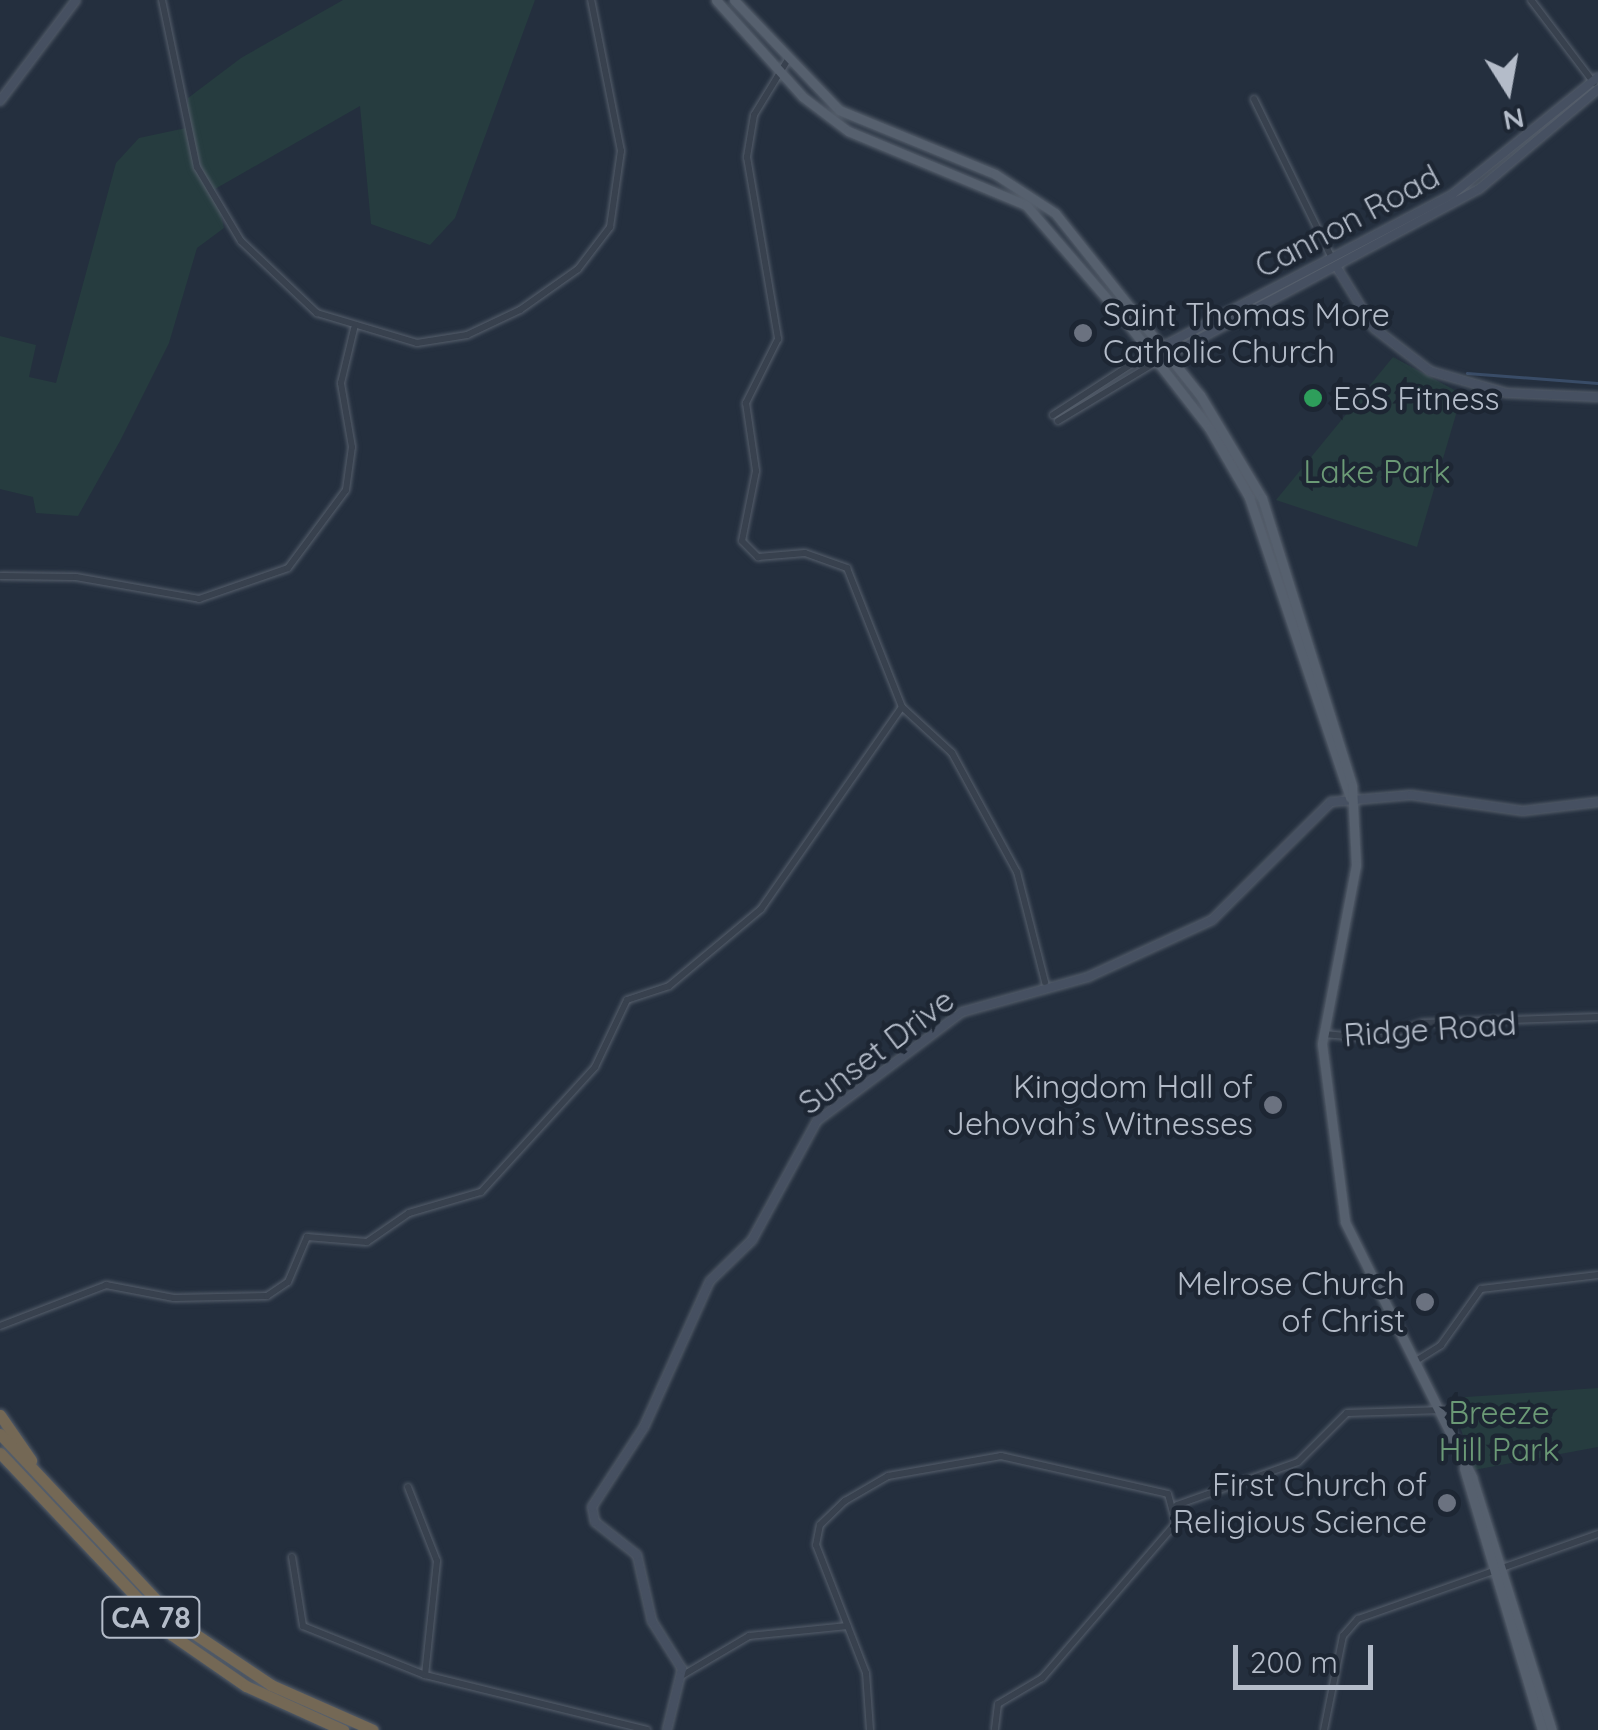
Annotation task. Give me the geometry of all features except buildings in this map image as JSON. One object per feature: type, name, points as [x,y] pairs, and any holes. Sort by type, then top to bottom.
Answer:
[{"type":"highway","points":[[0,1416],[45,1485]]},
{"type":"highway","name":"CA 78","points":[[0,1434],[192,1634],[271,1685],[373,1730]]},
{"type":"highway","name":"CA 78","points":[[0,1452],[172,1634],[246,1686],[343,1730]]},
{"type":"main road","points":[[0,101],[76,0]]},
{"type":"main road","points":[[716,0],[780,72],[848,131],[1026,205],[1211,432],[1276,561],[1306,644]]},
{"type":"main road","points":[[734,0],[787,61],[868,127],[977,166],[1047,207],[1166,351],[1230,439],[1286,556],[1306,644],[1350,797],[1356,865],[1322,1034],[1345,1222],[1368,1281],[1419,1359],[1444,1410],[1542,1730]]},
{"type":"main road","name":"Cannon Road","points":[[1156,362],[1166,351],[1334,262],[1492,168],[1597,84]]},
{"type":"main road","points":[[1334,262],[1374,328],[1430,371],[1504,393],[1598,397]]},
{"type":"main road","name":"Cannon Road","points":[[1149,353],[1166,351]]},
{"type":"main road","points":[[1211,432],[1230,439]]},
{"type":"main road","name":"Sunset Drive","points":[[683,1675],[652,1622],[637,1555],[591,1512],[644,1427],[674,1347],[718,1270],[752,1240],[816,1121],[941,1024],[1045,982],[1088,977],[1212,920],[1300,823],[1350,797],[1411,795],[1522,812],[1598,802]]},
{"type":"main road","points":[[1495,1567],[1552,1730]]},
{"type":"main road","points":[[668,1730],[683,1675]]},
{"type":"street","points":[[162,0],[173,86],[206,190],[256,259],[317,313],[354,329],[417,343],[467,335],[540,297],[599,246],[622,177],[592,0]]},
{"type":"street","points":[[1531,0],[1597,84]]},
{"type":"street","points":[[787,61],[754,115],[747,157],[778,339],[746,403],[756,471],[742,541],[758,557],[805,552],[847,568],[902,707],[952,752],[1017,872],[1045,982]]},
{"type":"street","points":[[1254,100],[1334,262]]},
{"type":"street","points":[[0,576],[76,578],[199,600],[288,568],[346,490],[352,446],[341,383],[354,329]]},
{"type":"street","name":"Cannon Road","points":[[1149,353],[1055,418],[1156,362]]},
{"type":"street","points":[[0,1326],[106,1285],[174,1298],[268,1296],[292,1276],[307,1236],[367,1242],[409,1213],[481,1192],[594,1067],[628,1000],[669,986],[773,895],[902,707]]},
{"type":"street","name":"Ridge Road","points":[[1322,1034],[1368,1040],[1423,1022],[1598,1017]]},
{"type":"street","points":[[1419,1359],[1441,1345],[1481,1289],[1598,1276]]},
{"type":"street","points":[[1176,1505],[1298,1462],[1347,1413],[1444,1410]]},
{"type":"street","points":[[870,1730],[866,1674],[816,1546],[820,1525],[850,1497],[899,1473],[1001,1456],[1163,1492],[1176,1505],[1176,1523],[1044,1675],[998,1704],[995,1730]]},
{"type":"street","points":[[408,1487],[437,1561],[426,1675]]},
{"type":"street","points":[[1324,1730],[1344,1636],[1358,1618],[1598,1534]]},
{"type":"street","points":[[292,1557],[303,1626],[426,1675],[646,1730]]},
{"type":"street","points":[[683,1675],[746,1636],[846,1626]]},
{"type":"green space","points":[[343,0],[535,0],[455,218],[430,245],[371,224],[360,106],[215,189],[224,228],[197,248],[169,343],[120,441],[78,516],[36,513],[33,497],[0,489],[0,336],[36,345],[29,377],[56,383],[116,163],[139,138],[186,128],[188,98],[241,58]]},
{"type":"green space","name":"Lake Park","points":[[1393,357],[1462,394],[1417,547],[1276,500]]},
{"type":"green space","name":"Breeze Hill Park","points":[[1598,1388],[1598,1447],[1474,1470],[1451,1398]]},
{"type":"waterway","points":[[1467,373],[1598,383]]},
{"type":"place","name":"Saint Thomas More Catholic Church","points":[[1083,333]]},
{"type":"place","name":"EōS Fitness","points":[[1313,398]]},
{"type":"place","name":"Kingdom Hall of Jehovah’s Witnesses","points":[[1273,1105]]},
{"type":"place","name":"Melrose Church of Christ","points":[[1425,1302]]},
{"type":"place","name":"First Church of Religious Science","points":[[1447,1503]]}]
